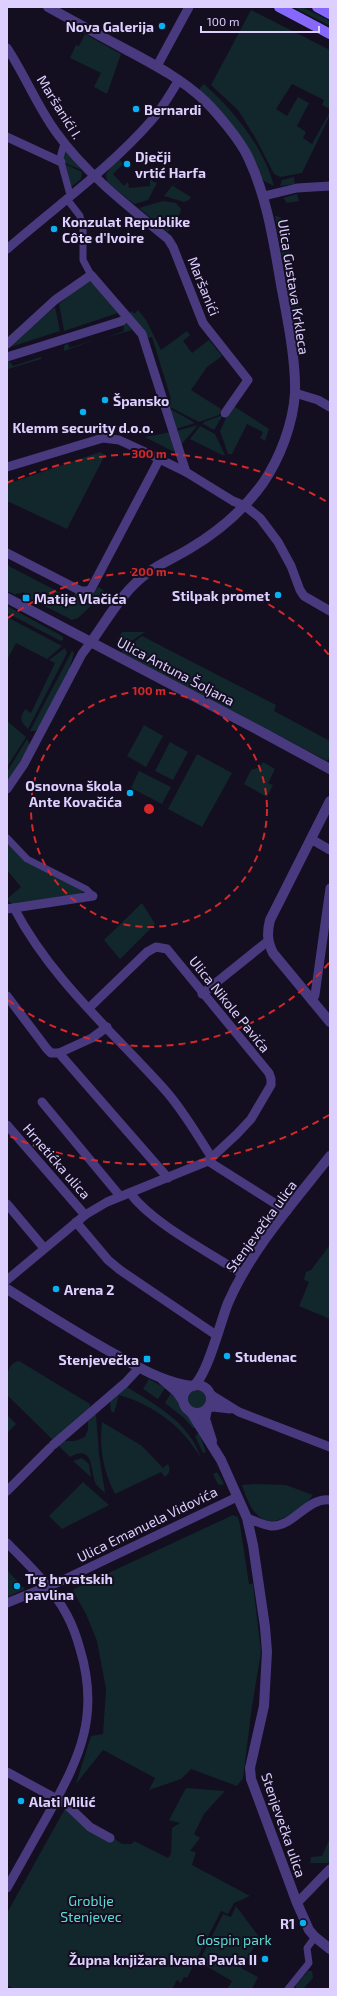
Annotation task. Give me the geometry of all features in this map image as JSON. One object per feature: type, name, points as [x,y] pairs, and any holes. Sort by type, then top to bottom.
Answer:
[{"type":"main road","points":[[278,7],[330,34]]},
{"type":"main road","points":[[317,7],[330,14]]},
{"type":"street","name":"Ulica Gustava Krkleca","points":[[48,7],[157,66],[179,80],[204,100],[218,115],[247,155],[264,196],[290,332],[295,393],[292,412],[276,461],[263,482],[245,506],[221,528],[148,572],[136,582],[110,612],[91,642]]},
{"type":"street","points":[[157,66],[189,7]]},
{"type":"street","name":"Maršanići I.","points":[[7,48],[55,131],[94,177]]},
{"type":"street","points":[[7,249],[94,177],[152,120],[179,80]]},
{"type":"street","points":[[7,137],[61,162]]},
{"type":"street","points":[[63,147],[60,158],[69,191]]},
{"type":"street","name":"Maršanići","points":[[94,177],[168,239],[173,246],[203,323],[248,380],[226,413]]},
{"type":"street","points":[[264,196],[297,188],[330,186]]},
{"type":"street","points":[[70,203],[80,216],[83,229],[83,260],[91,275],[142,334],[186,472]]},
{"type":"street","points":[[7,344],[55,300],[91,275]]},
{"type":"street","points":[[7,357],[122,321]]},
{"type":"street","points":[[295,393],[318,400],[330,407]]},
{"type":"street","points":[[7,467],[103,438],[120,440],[186,472],[233,501],[245,506],[260,518],[278,542],[291,566],[300,590],[304,596],[330,612]]},
{"type":"street","points":[[7,553],[81,591],[92,589],[159,460]]},
{"type":"street","name":"Ulica Antuna Šoljana","points":[[7,598],[330,769]]},
{"type":"street","points":[[7,790],[24,764],[82,654],[91,642]]},
{"type":"street","points":[[330,801],[270,920],[268,941],[273,953],[330,1022]]},
{"type":"street","points":[[7,838],[27,860],[86,889],[93,896]]},
{"type":"street","points":[[311,839],[330,850]]},
{"type":"street","points":[[312,1001],[315,995],[330,888]]},
{"type":"street","points":[[93,896],[10,909],[54,970],[166,1092],[210,1159],[287,1212]]},
{"type":"street","points":[[202,994],[268,941]]},
{"type":"street","name":"Ulica Nikole Pavića","points":[[7,1280],[85,1215],[120,1196],[168,1178],[210,1159],[251,1119],[270,1085],[271,1079],[269,1073],[202,994],[167,949],[156,947],[147,952],[89,1008]]},
{"type":"street","points":[[7,996],[46,1049],[51,1053],[59,1053],[92,1038],[107,1027]]},
{"type":"street","points":[[59,1053],[168,1178]]},
{"type":"street","points":[[42,1102],[120,1196]]},
{"type":"street","name":"Hrnetićka ulica","points":[[7,1125],[85,1215]]},
{"type":"street","name":"Stenjevečka ulica","points":[[193,1386],[198,1382],[207,1363],[216,1335],[242,1274],[330,1156]]},
{"type":"street","points":[[130,1193],[139,1204],[152,1215],[242,1274]]},
{"type":"street","points":[[7,1204],[44,1248]]},
{"type":"street","points":[[76,1222],[108,1260],[120,1270],[216,1335]]},
{"type":"street","points":[[7,1289],[139,1368],[160,1378],[193,1386],[200,1386],[239,1412]]},
{"type":"street","name":"Stenjevečka ulica","points":[[207,1363],[206,1381],[209,1392]]},
{"type":"street","points":[[7,1490],[52,1446],[125,1383],[139,1368]]},
{"type":"street","points":[[160,1378],[177,1392],[187,1409],[191,1412],[200,1413],[207,1409],[223,1408],[239,1412],[330,1447]]},
{"type":"street","points":[[183,1401],[185,1392],[193,1386]]},
{"type":"street","points":[[207,1409],[211,1402],[209,1392]]},
{"type":"street","name":"Stenjevečka ulica","points":[[207,1409],[206,1419],[214,1446],[247,1518],[259,1578],[267,1652],[264,1706],[251,1762],[251,1779],[297,1903],[309,1930],[330,1949]]},
{"type":"street","name":"Stenjevečka ulica","points":[[191,1412],[205,1436],[214,1446]]},
{"type":"street","name":"Ulica Emanuela Vidovića","points":[[48,1586],[237,1497]]},
{"type":"street","points":[[247,1518],[272,1526],[289,1520],[315,1501],[330,1500]]},
{"type":"street","points":[[7,1543],[48,1586],[67,1615],[74,1630],[85,1668],[88,1696],[87,1720],[83,1741],[76,1761],[7,1888]]},
{"type":"street","points":[[7,1603],[48,1586]]},
{"type":"street","points":[[7,1772],[66,1804],[90,1827],[110,1838]]},
{"type":"street","name":"Stenjevečka ulica","points":[[297,1903],[330,1869]]},
{"type":"street","points":[[288,1989],[309,1963],[307,1948],[315,1937]]},
{"type":"green space","points":[[293,7],[302,7],[330,21],[330,26]]},
{"type":"green space","points":[[251,10],[330,50],[330,109],[322,105],[324,100],[292,84],[276,109],[287,116],[298,97],[309,103],[297,126],[306,132],[303,138],[312,144],[330,112],[330,115],[302,173],[280,177],[274,174],[256,139],[238,110],[211,85]]},
{"type":"green space","points":[[85,34],[121,54],[107,94],[94,87],[101,73],[70,58],[76,45],[79,46]]},
{"type":"green space","points":[[204,84],[226,106],[255,143],[263,157],[274,186],[264,181],[200,91],[200,88]]},
{"type":"green space","points":[[65,150],[82,170],[65,163],[63,156]]},
{"type":"green space","points":[[118,158],[123,164],[113,174],[124,186],[128,182],[129,188],[150,186],[150,180],[157,183],[148,200],[134,204],[107,182],[106,174]]},
{"type":"green space","points":[[65,164],[82,172],[81,179],[71,187]]},
{"type":"green space","points":[[202,166],[173,186],[191,197],[189,200],[184,202],[164,196],[172,186]]},
{"type":"green space","points":[[294,177],[295,184],[280,186],[282,180]]},
{"type":"green space","points":[[297,194],[299,201],[287,203],[283,198]]},
{"type":"green space","points":[[163,201],[176,203],[181,209],[178,219],[168,232],[139,208]]},
{"type":"green space","points":[[275,216],[280,217],[284,221],[302,322],[299,323],[301,330],[303,329],[305,337],[296,338]]},
{"type":"green space","points":[[92,281],[124,316],[120,318],[118,313],[64,331],[59,304],[84,283]]},
{"type":"green space","points":[[55,307],[60,331],[7,348]]},
{"type":"green space","points":[[138,310],[146,320],[161,350],[187,331],[190,335],[183,341],[192,353],[209,340],[222,356],[207,367],[191,390],[221,409],[219,415],[199,422],[168,406],[166,401],[171,399],[152,337],[147,338],[129,313],[132,311],[134,314]]},
{"type":"green space","points":[[123,319],[132,330],[104,338],[124,331]]},
{"type":"green space","points":[[97,339],[64,351],[64,346],[68,343],[69,348]]},
{"type":"green space","points":[[41,357],[41,359],[8,369],[7,364],[9,361],[13,366]]},
{"type":"green space","points":[[232,405],[269,429],[265,441],[260,438],[263,432],[247,424],[232,454],[228,454],[220,431]]},
{"type":"green space","points":[[169,408],[195,423],[176,429]]},
{"type":"green space","points":[[223,415],[214,430],[203,424],[204,422]]},
{"type":"green space","points":[[198,425],[181,445],[176,431]]},
{"type":"green space","points":[[200,426],[215,434],[225,455],[222,455],[190,439]]},
{"type":"green space","points":[[171,432],[176,447],[174,452],[145,437]]},
{"type":"green space","points":[[100,452],[105,455],[67,529],[7,501],[7,484]]},
{"type":"green space","points":[[7,565],[72,599],[75,593],[87,595],[91,606],[78,618],[72,620],[29,598],[30,595],[22,592],[21,594],[17,593],[16,595],[7,591]]},
{"type":"green space","points":[[99,587],[104,591],[93,604],[90,594]]},
{"type":"green space","points":[[7,606],[60,635],[63,637],[63,640],[61,641],[7,613]]},
{"type":"green space","points":[[7,617],[62,646],[47,659],[16,643],[7,660]]},
{"type":"green space","points":[[122,632],[145,632],[121,648],[117,640]]},
{"type":"green space","points":[[142,636],[276,705],[274,711],[330,741],[330,757],[327,761],[121,652]]},
{"type":"green space","points":[[65,648],[67,653],[28,729],[21,720],[23,712],[25,709],[31,713],[55,663],[49,660]]},
{"type":"green space","points":[[72,651],[74,653],[70,667],[39,728],[35,731],[30,731]]},
{"type":"green space","points":[[7,721],[26,737],[7,767]]},
{"type":"green space","points":[[144,725],[163,736],[146,767],[127,756]]},
{"type":"green space","points":[[27,739],[30,745],[7,782],[7,772]]},
{"type":"green space","points":[[170,742],[188,752],[173,780],[155,771]]},
{"type":"green space","points":[[197,754],[232,773],[202,827],[168,809]]},
{"type":"green space","points":[[263,762],[275,769],[268,783],[273,785],[267,797],[244,784],[251,770],[260,767]]},
{"type":"green space","points":[[139,771],[171,787],[162,804],[131,788]]},
{"type":"green space","points":[[7,842],[83,892],[80,894],[12,904],[7,899],[21,887],[7,870]]},
{"type":"green space","points":[[142,903],[155,924],[120,959],[104,940]]},
{"type":"green space","points":[[330,1245],[330,1319],[299,1306],[309,1282],[304,1280],[306,1272],[311,1270]]},
{"type":"green space","points":[[19,1361],[90,1404],[90,1407],[53,1440],[7,1395],[7,1375],[11,1366]]},
{"type":"green space","points":[[149,1379],[165,1388],[158,1399],[143,1389]]},
{"type":"green space","points":[[127,1387],[171,1416],[189,1434],[196,1445],[201,1458],[186,1436],[156,1411],[132,1399],[119,1395],[114,1413],[111,1411],[110,1402]]},
{"type":"green space","points":[[197,1390],[203,1393],[206,1399],[203,1405],[197,1408],[191,1405],[188,1399],[191,1393]]},
{"type":"green space","points":[[172,1391],[181,1409],[189,1416],[196,1428],[193,1428],[184,1418],[165,1403]]},
{"type":"green space","points":[[7,1415],[16,1424],[7,1433]]},
{"type":"green space","points":[[96,1415],[99,1454],[105,1493],[96,1484],[88,1456],[78,1454],[70,1457],[58,1445],[62,1441],[75,1441],[85,1437],[88,1430],[88,1421]]},
{"type":"green space","points":[[102,1422],[142,1446],[163,1468],[168,1464],[168,1475],[165,1477],[161,1472],[115,1494],[107,1477],[103,1459],[101,1441]]},
{"type":"green space","points":[[199,1433],[206,1452],[203,1453],[195,1436]]},
{"type":"green space","points":[[82,1458],[89,1464],[91,1477],[73,1461]]},
{"type":"green space","points":[[217,1472],[224,1484],[218,1484],[213,1474]]},
{"type":"green space","points":[[83,1482],[109,1505],[62,1529],[49,1516]]},
{"type":"green space","points":[[242,1485],[286,1485],[313,1495],[305,1504],[289,1515],[279,1520],[264,1520],[253,1510]]},
{"type":"green space","points":[[233,1515],[238,1517],[249,1584],[253,1584],[261,1652],[252,1706],[243,1778],[237,1786],[191,1769],[181,1779],[149,1790],[155,1778],[103,1750],[76,1784],[91,1736],[103,1734],[106,1689],[97,1641],[86,1614],[73,1591],[74,1589]]},
{"type":"green space","points":[[7,1570],[25,1589],[7,1597]]},
{"type":"green space","name":"Groblje Stenjevec","points":[[186,1788],[225,1791],[204,1814],[194,1834],[200,1838],[190,1851],[196,1852],[192,1865],[250,1896],[234,1903],[228,1914],[221,1911],[187,1978],[184,1977],[181,1983],[177,1980],[172,1989],[15,1989],[7,1985],[7,1913],[66,1807],[122,1844],[132,1844],[134,1841],[168,1858],[171,1854],[172,1828],[180,1823],[169,1820]]},
{"type":"green space","points":[[330,1838],[330,1863],[310,1863],[311,1857],[322,1856]]},
{"type":"green space","name":"Gospin park","points":[[236,1906],[260,1938],[241,1968],[258,1977],[252,1989],[227,1989],[232,1981],[199,1962],[223,1914],[231,1917]]},
{"type":"green space","points":[[308,1971],[312,1971],[313,1978],[303,1989],[296,1989],[296,1985]]},
{"type":"place","name":"Nova Galerija","points":[[162,26]]},
{"type":"place","name":"Bernardi","points":[[136,109]]},
{"type":"place","name":"Dječji vrtić Harfa","points":[[127,164]]},
{"type":"place","name":"Konzulat Republike Côte d'Ivoire","points":[[54,229]]},
{"type":"place","name":"Špansko","points":[[105,400]]},
{"type":"place","name":"Klemm security d.o.o.","points":[[83,412]]},
{"type":"place","name":"Stilpak promet","points":[[278,595]]},
{"type":"place","name":"Matije Vlačića","points":[[26,598]]},
{"type":"place","name":"Osnovna škola Ante Kovačića","points":[[130,793]]},
{"type":"place","name":"Arena 2","points":[[56,1289]]},
{"type":"place","name":"Studenac","points":[[227,1356]]},
{"type":"place","name":"Stenjevečka","points":[[147,1359]]},
{"type":"place","name":"Trg hrvatskih pavlina","points":[[17,1586]]},
{"type":"place","name":"Alati Milić","points":[[21,1801]]},
{"type":"place","name":"R1","points":[[303,1923]]},
{"type":"place","name":"Župna knjižara Ivana Pavla II","points":[[265,1959]]}]
